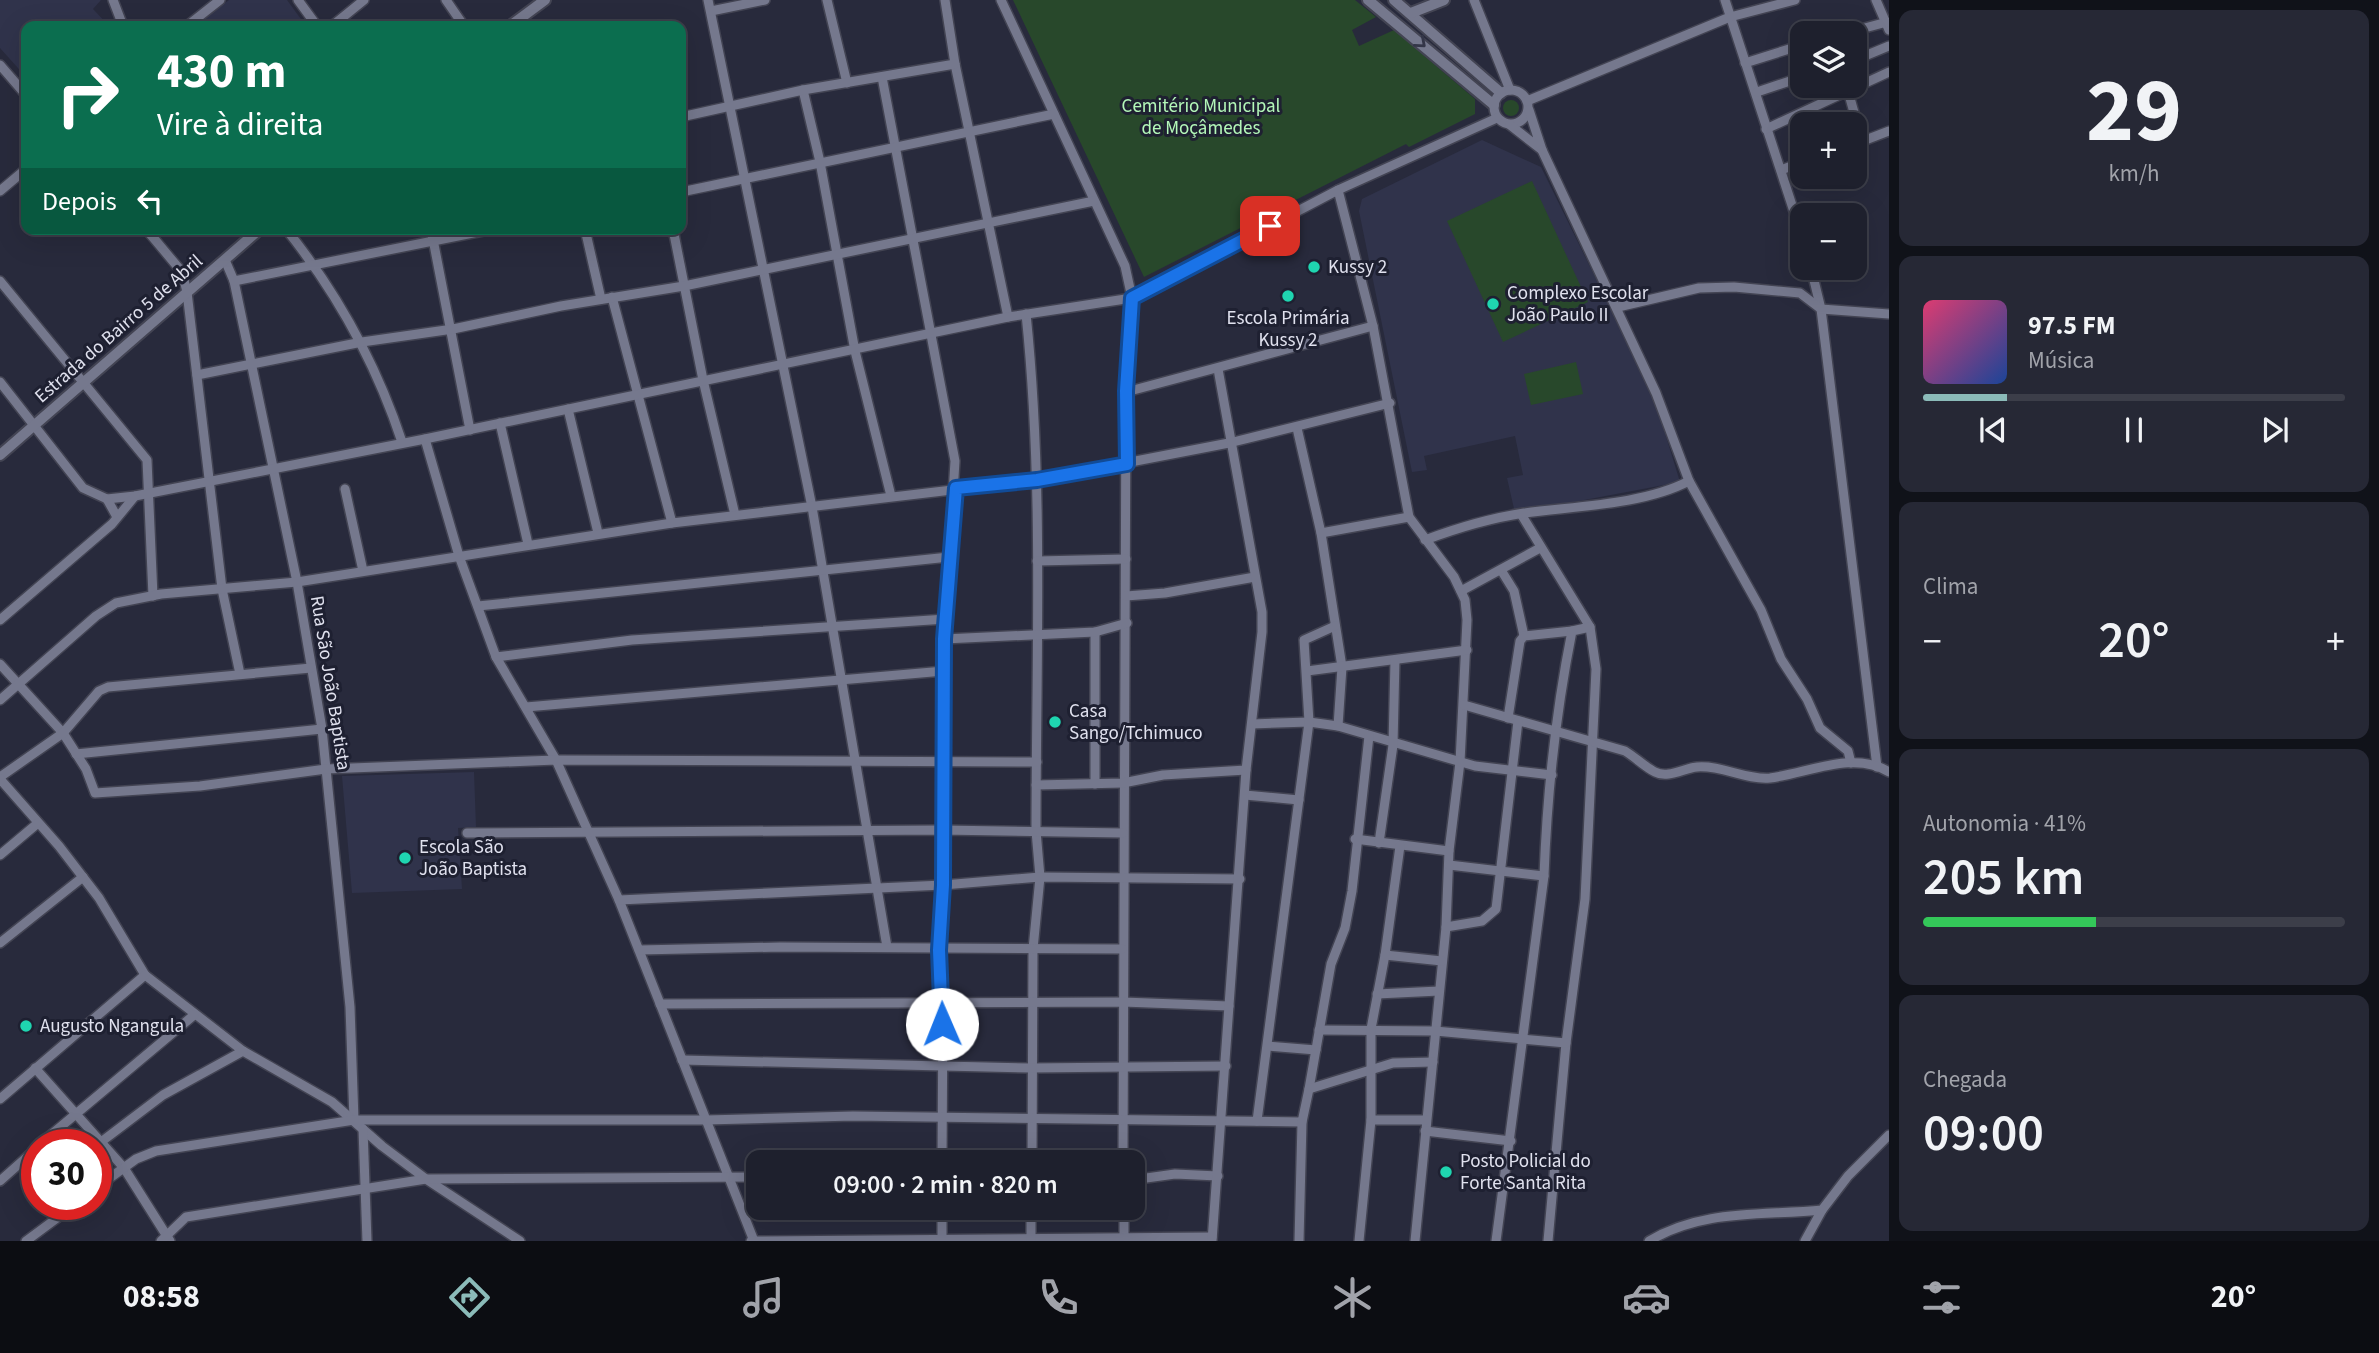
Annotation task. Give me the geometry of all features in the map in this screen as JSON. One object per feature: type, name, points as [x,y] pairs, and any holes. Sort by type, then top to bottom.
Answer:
[{"type":"street","points":[[113,0],[121,21]]},
{"type":"street","points":[[193,21],[220,0]]},
{"type":"street","points":[[298,0],[313,21]]},
{"type":"street","points":[[338,21],[364,0]]},
{"type":"street","points":[[446,0],[461,21]]},
{"type":"street","points":[[517,21],[544,0]]},
{"type":"street","points":[[708,0],[747,179],[812,507],[887,947]]},
{"type":"street","points":[[711,11],[765,0]]},
{"type":"street","points":[[827,0],[847,83]]},
{"type":"street","points":[[945,0],[955,64],[1008,317]]},
{"type":"street","points":[[1001,0],[1125,266],[1132,298],[1126,391],[1127,623],[1122,879],[1124,1150]]},
{"type":"street","points":[[1368,0],[1494,105],[1497,118],[1542,150]]},
{"type":"street","points":[[1394,0],[1506,92],[1520,93],[1528,104],[1542,150],[1657,393],[1689,481],[1761,610],[1781,659],[1820,728],[1848,751],[1850,763]]},
{"type":"street","points":[[1411,13],[1444,0]]},
{"type":"street","points":[[1474,0],[1506,92]]},
{"type":"street","points":[[1725,0],[1792,203]]},
{"type":"street","points":[[1528,104],[1730,17],[1795,0]]},
{"type":"street","points":[[1867,30],[1888,26],[1876,0]]},
{"type":"street","points":[[1867,55],[1889,46]]},
{"type":"street","points":[[1745,63],[1790,49]]},
{"type":"street","points":[[686,116],[803,90],[955,64]]},
{"type":"street","points":[[0,65],[21,89]]},
{"type":"street","points":[[1867,82],[1889,72]]},
{"type":"street","points":[[882,77],[952,434],[956,488],[944,639],[943,885],[939,950],[943,1003],[942,1150]]},
{"type":"street","points":[[1757,92],[1790,81]]},
{"type":"street","points":[[803,90],[820,162],[855,351],[891,496]]},
{"type":"street","points":[[1494,105],[1506,92]]},
{"type":"street","points":[[1766,129],[1831,98]]},
{"type":"street","points":[[1510,125],[1525,118],[1528,104]]},
{"type":"street","points":[[686,191],[895,145],[1054,114]]},
{"type":"street","points":[[0,382],[83,488],[107,499],[135,496],[500,424],[1008,317],[1132,298],[1338,190],[1497,118]]},
{"type":"street","points":[[1867,139],[1889,131]]},
{"type":"street","points":[[1781,170],[1790,167]]},
{"type":"street","points":[[0,191],[21,173]]},
{"type":"street","points":[[1338,190],[1390,403],[1409,517],[1461,591],[1467,620],[1460,762],[1449,851],[1446,926],[1415,1241]]},
{"type":"street","points":[[197,375],[362,342],[453,329],[601,299],[684,286],[1094,201]]},
{"type":"street","points":[[151,235],[182,272],[187,292],[222,589],[240,674]]},
{"type":"street","name":"Estrada do Bairro 5 de Abril","points":[[0,455],[253,235]]},
{"type":"street","points":[[291,235],[314,264],[362,342],[402,442]]},
{"type":"street","points":[[433,235],[453,329],[470,430]]},
{"type":"street","points":[[234,281],[464,235]]},
{"type":"street","points":[[586,235],[601,299]]},
{"type":"street","points":[[674,235],[703,380],[735,515]]},
{"type":"street","name":"Rua São João Baptista","points":[[225,260],[234,281],[296,582],[322,729],[350,1007],[354,1120]]},
{"type":"street","points":[[1814,280],[1821,309],[1877,766]]},
{"type":"street","points":[[0,281],[147,460],[153,596]]},
{"type":"street","points":[[1618,307],[1699,288],[1734,287],[1771,288],[1800,293],[1821,309],[1889,314]]},
{"type":"street","points":[[612,297],[671,523]]},
{"type":"street","points":[[1026,314],[1034,392],[1037,480],[1036,831],[1040,877],[1033,949],[1031,1150]]},
{"type":"street","points":[[1126,391],[1218,369],[1373,326]]},
{"type":"street","points":[[425,439],[459,556],[496,657],[556,760],[619,900],[752,1241],[1212,1239],[1223,1120],[1246,770],[1262,632],[1262,612],[1229,443],[1218,369]]},
{"type":"street","points":[[0,700],[105,609],[116,603],[153,596],[296,582],[671,523],[1037,480],[1229,443],[1390,403]]},
{"type":"street","points":[[568,409],[598,533]]},
{"type":"street","points":[[500,424],[528,544]]},
{"type":"street","points":[[1297,428],[1321,533],[1342,667],[1338,726]]},
{"type":"street","points":[[1425,540],[1454,529],[1521,514],[1608,503],[1676,488],[1689,481]]},
{"type":"street","points":[[345,489],[363,571]]},
{"type":"street","points":[[0,620],[117,517],[135,496]]},
{"type":"street","points":[[107,499],[117,517]]},
{"type":"street","points":[[1521,514],[1590,626],[1596,669],[1585,899],[1566,1043],[1548,1241]]},
{"type":"street","points":[[1321,533],[1409,517]]},
{"type":"street","points":[[1461,591],[1540,548]]},
{"type":"street","points":[[478,606],[949,557]]},
{"type":"street","points":[[1037,561],[1126,559]]},
{"type":"street","points":[[1446,926],[1482,921],[1492,915],[1500,898],[1514,768],[1513,720],[1518,645],[1524,636],[1514,591],[1501,569]]},
{"type":"street","points":[[1126,596],[1165,593],[1255,577]]},
{"type":"street","points":[[496,657],[632,640],[946,619]]},
{"type":"street","points":[[944,639],[1095,632],[1127,623]]},
{"type":"street","points":[[1257,1121],[1310,722],[1304,638],[1335,625]]},
{"type":"street","points":[[1524,636],[1572,631],[1590,626]]},
{"type":"street","points":[[1496,1241],[1524,1039],[1544,876],[1546,817],[1572,631]]},
{"type":"street","points":[[1095,632],[1095,784]]},
{"type":"street","points":[[1307,671],[1467,650]]},
{"type":"street","points":[[1379,843],[1393,744],[1395,660]]},
{"type":"street","points":[[0,664],[63,733],[95,793],[200,786],[326,769],[556,760],[1037,762]]},
{"type":"street","points":[[311,668],[108,687],[99,691],[63,733],[0,778],[83,877],[145,975],[243,1051],[300,1081],[354,1120],[426,1179],[520,1241]]},
{"type":"street","points":[[526,707],[944,671]]},
{"type":"street","points":[[1464,705],[1625,751],[1646,763],[1654,772],[1663,774],[1695,767],[1721,768],[1754,778],[1770,778],[1860,761],[1889,772]]},
{"type":"street","points":[[1252,724],[1310,722],[1338,726],[1460,762],[1552,775]]},
{"type":"street","points":[[76,754],[322,729]]},
{"type":"street","points":[[1299,1241],[1302,1122],[1331,964],[1349,911],[1368,737]]},
{"type":"street","points":[[1036,785],[1123,783],[1163,775],[1246,770]]},
{"type":"street","points":[[1245,794],[1299,800]]},
{"type":"street","points":[[0,855],[38,823]]},
{"type":"street","points":[[467,833],[942,830],[1123,833]]},
{"type":"street","points":[[1355,839],[1449,851]]},
{"type":"street","points":[[1359,1241],[1371,1120],[1371,1029],[1385,955],[1400,846]]},
{"type":"street","points":[[1449,865],[1544,876]]},
{"type":"street","points":[[0,943],[83,877]]},
{"type":"street","points":[[619,900],[943,885],[1040,877],[1240,879]]},
{"type":"street","points":[[639,950],[887,947],[939,950],[1122,949]]},
{"type":"street","points":[[1385,955],[1442,961]]},
{"type":"street","points":[[0,1099],[145,975]]},
{"type":"street","points":[[1377,994],[1439,991]]},
{"type":"street","points":[[660,1004],[1123,1002],[1229,1006]]},
{"type":"street","points":[[56,1129],[194,1015]]},
{"type":"street","points":[[1319,1030],[1434,1031],[1566,1043]]},
{"type":"street","points":[[1268,1046],[1316,1050]]},
{"type":"street","points":[[112,1134],[163,1096],[243,1051]]},
{"type":"street","points":[[682,1060],[1031,1068],[1226,1066]]},
{"type":"street","points":[[1309,1089],[1393,1063],[1433,1062]]},
{"type":"street","points":[[35,1068],[90,1129]]},
{"type":"street","points":[[112,1177],[156,1151],[186,1144],[354,1120],[706,1120],[853,1116],[1302,1122]]},
{"type":"street","points":[[1371,1120],[1426,1119]]},
{"type":"street","points":[[363,1129],[367,1241]]},
{"type":"street","points":[[1424,1131],[1511,1142]]},
{"type":"street","points":[[1805,1241],[1822,1210],[1848,1176],[1889,1135]]},
{"type":"street","points":[[112,1154],[124,1168],[166,1238],[186,1217],[426,1179],[746,1176]]},
{"type":"street","points":[[0,1181],[21,1162]]},
{"type":"street","points":[[1145,1178],[1175,1174],[1217,1176]]},
{"type":"street","points":[[1648,1241],[1679,1224],[1708,1217],[1822,1210]]},
{"type":"street","points":[[26,1241],[54,1220]]},
{"type":"street","points":[[942,1220],[942,1239]]},
{"type":"street","points":[[1031,1220],[1031,1239]]},
{"type":"street","points":[[1124,1220],[1124,1240]]},
{"type":"shaded area","points":[[0,0],[101,0],[93,9],[104,21],[21,21],[21,71],[0,48]]},
{"type":"shaded area","points":[[229,0],[287,0],[302,21],[202,21]]},
{"type":"shaded area","name":"Complexo Escolar João Paulo II","points":[[1482,140],[1541,167],[1654,397],[1680,482],[1515,513],[1507,478],[1523,475],[1515,436],[1424,456],[1427,470],[1412,472],[1359,211],[1362,199]]},
{"type":"shaded area","name":"Escola São João Baptista","points":[[474,772],[476,827],[458,828],[462,889],[352,893],[342,776]]},
{"type":"green space","name":"Cemitério Municipal de Moçâmedes","points":[[1013,0],[1355,0],[1376,17],[1352,30],[1359,46],[1394,30],[1475,99],[1475,114],[1409,147],[1406,144],[1144,277]]},
{"type":"green space","points":[[1511,100],[1519,108],[1511,116],[1503,108]]},
{"type":"green space","points":[[1532,181],[1588,302],[1503,342],[1447,221]]},
{"type":"green space","points":[[1576,362],[1583,394],[1531,405],[1524,374]]},
{"type":"place","name":"Kussy 2","points":[[1314,267]]},
{"type":"place","name":"Escola Primária Kussy 2","points":[[1288,296]]},
{"type":"place","name":"Complexo Escolar João Paulo II","points":[[1493,304]]},
{"type":"place","name":"Casa Sango/Tchimuco","points":[[1055,722]]},
{"type":"place","name":"Escola São João Baptista","points":[[405,858]]},
{"type":"place","name":"Augusto Ngangula","points":[[26,1026]]},
{"type":"place","name":"Posto Policial do Forte Santa Rita","points":[[1446,1172]]},
{"type":"route","points":[[942,1024],[939,950],[943,885],[944,639],[956,488],[1037,480],[1127,464],[1126,391],[1132,298],[1270,226]]}]
